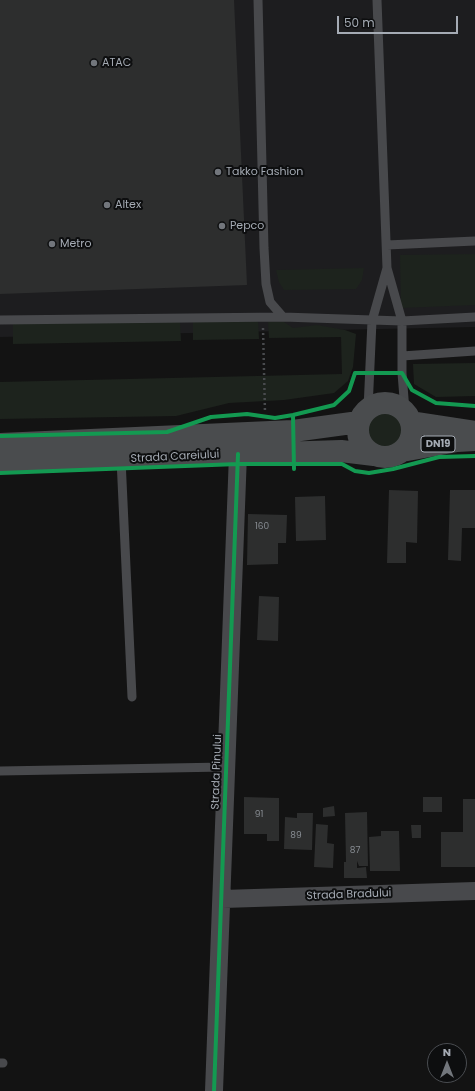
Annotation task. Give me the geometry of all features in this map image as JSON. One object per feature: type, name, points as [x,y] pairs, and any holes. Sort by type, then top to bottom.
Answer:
[{"type":"main road","name":"DN19","points":[[363,415],[375,404],[387,403],[399,406],[408,416],[411,438],[402,451]]},
{"type":"main road","name":"Strada Careiului","points":[[0,444],[293,431],[363,415]]},
{"type":"main road","points":[[363,415],[358,433],[366,450],[374,455]]},
{"type":"main road","name":"DN19","points":[[408,416],[475,432]]},
{"type":"main road","name":"DN19","points":[[374,455],[388,457],[402,451],[457,441],[475,440]]},
{"type":"main road","name":"Strada Careiului","points":[[0,462],[341,451],[374,455]]},
{"type":"street","name":"Strada Pinului","points":[[214,1091],[223,899],[225,767],[238,454]]},
{"type":"street","name":"Strada Bradului","points":[[223,899],[475,891]]},
{"type":"lane","points":[[258,0],[266,284],[270,302],[283,317]]},
{"type":"lane","points":[[363,415],[372,321],[387,268],[377,0]]},
{"type":"lane","points":[[387,245],[475,241]]},
{"type":"lane","points":[[387,268],[402,321],[402,356],[408,416]]},
{"type":"lane","points":[[0,320],[283,317],[402,321],[475,317]]},
{"type":"lane","points":[[402,356],[475,351]]},
{"type":"lane","points":[[121,459],[132,697]]},
{"type":"lane","points":[[0,771],[225,767]]},
{"type":"path","points":[[259,416],[268,417],[263,318]]},
{"type":"shaded area","points":[[0,0],[475,0],[475,327],[0,337]]},
{"type":"shaded area","points":[[475,254],[475,305],[401,308],[400,255]]},
{"type":"shaded area","points":[[364,268],[362,280],[356,289],[284,290],[279,282],[276,270]]},
{"type":"shaded area","points":[[258,320],[259,339],[193,340],[193,322]]},
{"type":"shaded area","points":[[180,321],[181,341],[13,344],[13,324]]},
{"type":"shaded area","points":[[268,322],[284,322],[293,328],[317,325],[345,330],[356,334],[353,367],[348,381],[334,393],[284,400],[229,403],[176,416],[0,419],[0,382],[342,374],[341,337],[269,338]]},
{"type":"shaded area","points":[[475,363],[475,396],[436,397],[414,384],[413,364]]},
{"type":"shaded area","points":[[386,409],[401,415],[407,430],[401,445],[386,451],[371,445],[365,430],[371,415]]},
{"type":"building","points":[[0,0],[234,0],[247,285],[0,294]]},
{"type":"building","points":[[389,490],[418,491],[417,543],[406,542],[406,563],[387,563]]},
{"type":"building","points":[[450,490],[475,490],[475,528],[462,528],[461,561],[448,560]]},
{"type":"building","points":[[325,496],[326,540],[296,541],[295,497]]},
{"type":"building","points":[[248,514],[287,515],[286,543],[278,543],[278,564],[247,565]]},
{"type":"building","points":[[259,596],[279,597],[278,641],[257,640]]},
{"type":"building","points":[[244,797],[279,798],[279,841],[267,841],[267,834],[244,834]]},
{"type":"building","points":[[423,797],[442,797],[442,812],[423,812]]},
{"type":"building","points":[[463,799],[475,799],[475,867],[441,867],[441,832],[463,832]]},
{"type":"building","points":[[334,806],[335,816],[323,817],[323,808]]},
{"type":"building","points":[[367,812],[368,866],[359,866],[357,861],[357,868],[366,867],[367,878],[344,878],[344,862],[346,862],[345,813]]},
{"type":"building","points":[[297,813],[313,813],[312,850],[284,849],[285,817],[297,818]]},
{"type":"building","points":[[316,824],[328,825],[327,843],[334,844],[333,868],[314,867]]},
{"type":"building","points":[[411,825],[421,825],[421,838],[412,838]]},
{"type":"building","points":[[381,831],[399,831],[400,871],[370,871],[369,837],[381,836]]},
{"type":"cycle path","points":[[0,436],[167,432],[211,417],[247,414],[275,418],[293,415],[334,405],[349,391],[355,373],[402,373],[412,390],[436,403],[475,406]]},
{"type":"cycle path","points":[[293,415],[294,469]]},
{"type":"cycle path","points":[[214,1091],[238,454]]},
{"type":"cycle path","points":[[0,473],[238,464],[342,464],[355,471],[369,473],[393,469],[439,457],[475,456]]},
{"type":"place","name":"ATAC","points":[[94,63]]},
{"type":"place","name":"Takko Fashion","points":[[218,172]]},
{"type":"place","name":"Altex","points":[[107,205]]},
{"type":"place","name":"Pepco","points":[[222,226]]},
{"type":"place","name":"Metro","points":[[52,244]]}]
